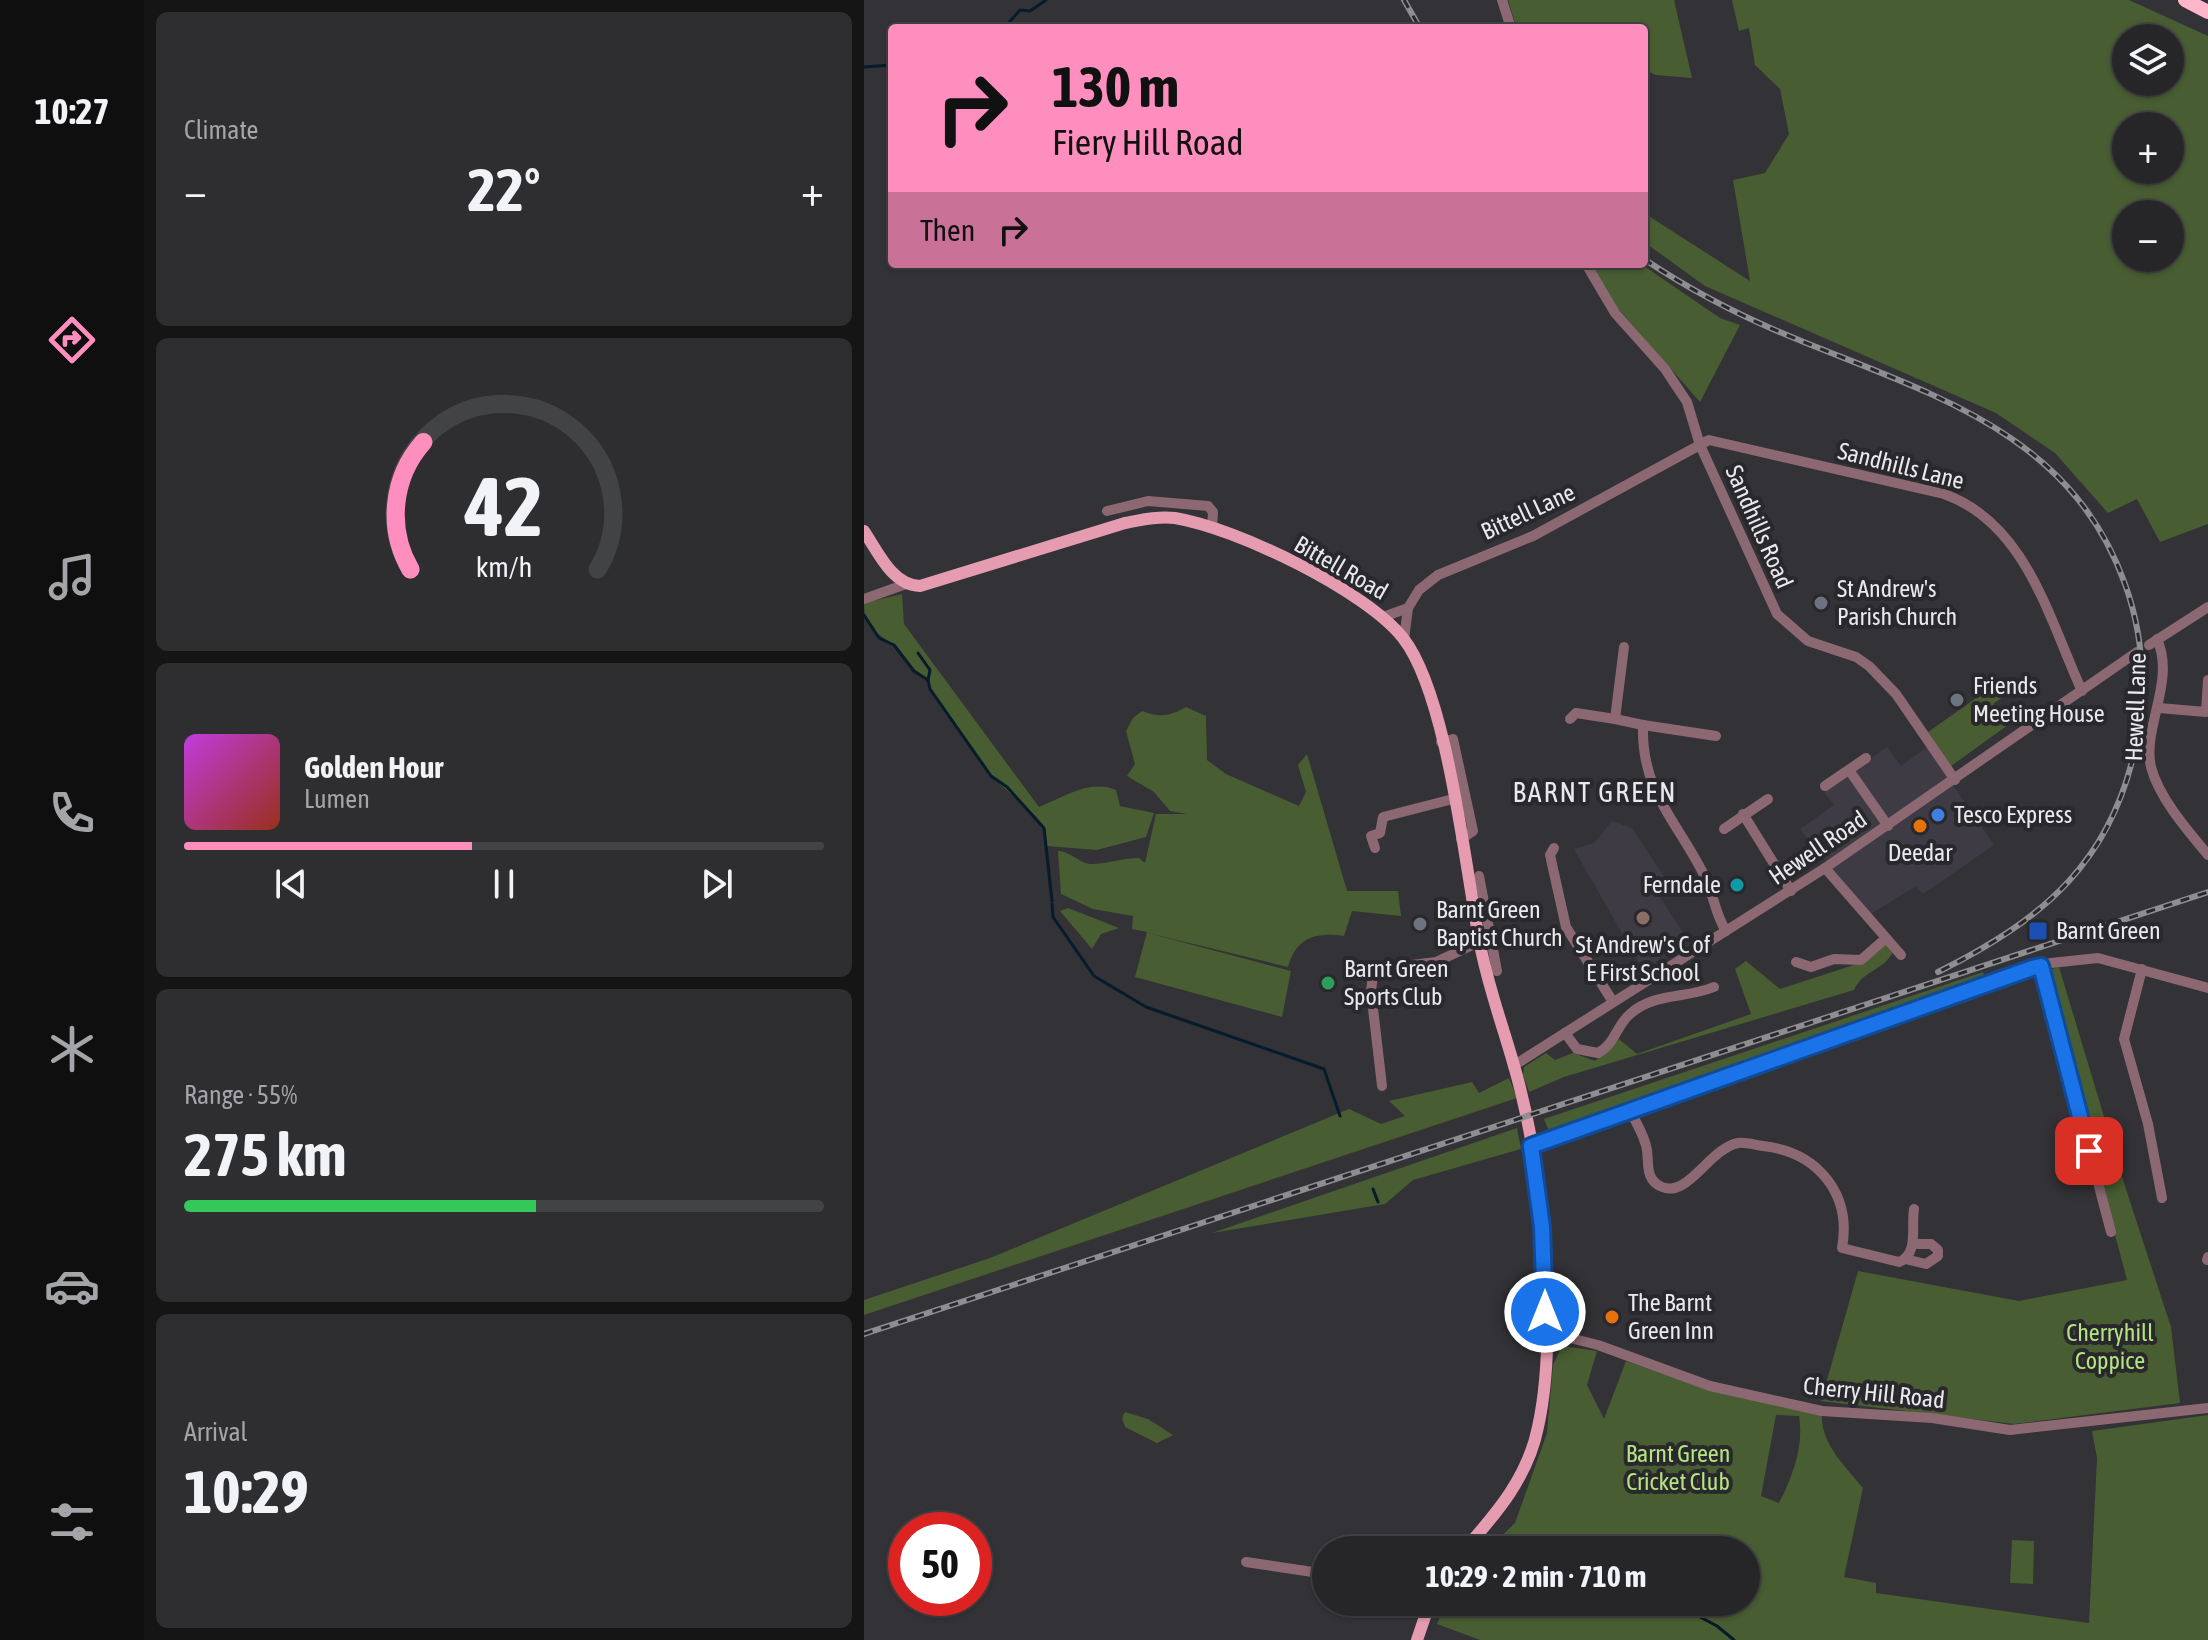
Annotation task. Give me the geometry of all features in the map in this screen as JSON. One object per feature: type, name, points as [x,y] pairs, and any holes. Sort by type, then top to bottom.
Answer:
[{"type":"highway","points":[[2185,0],[2208,12]]},
{"type":"main road","name":"Bittell Road","points":[[906,584],[926,585],[1151,518],[1171,518],[1212,527],[1318,576],[1383,617],[1404,639],[1421,671],[1441,742],[1461,839],[1478,901],[1479,942],[1495,975],[1531,1146],[1542,1227],[1545,1375],[1533,1449],[1500,1509],[1476,1536]]},
{"type":"main road","points":[[864,531],[892,573],[906,584]]},
{"type":"main road","points":[[1417,1640],[1425,1616]]},
{"type":"street","points":[[1502,0],[1510,24]]},
{"type":"street","name":"Sandhills Road","points":[[1588,268],[1615,313],[1679,387],[1700,445],[1777,614],[1808,641],[1856,657],[1869,666],[1896,694],[1955,780]]},
{"type":"street","name":"Sandhills Lane","points":[[1700,445],[1709,440],[1944,494],[1980,510],[1995,523],[2020,557],[2082,691]]},
{"type":"street","name":"Bittell Lane","points":[[1408,608],[1419,590],[1445,570],[1533,536],[1700,445]]},
{"type":"street","points":[[1107,511],[1148,501],[1208,506],[1213,512],[1212,527]]},
{"type":"street","points":[[864,599],[906,584]]},
{"type":"street","name":"Hewell Lane","points":[[2208,607],[2153,642],[2162,649],[2163,670],[2150,754],[2153,773],[2169,802],[2208,855]]},
{"type":"street","points":[[1383,617],[1408,608],[1404,639]]},
{"type":"street","points":[[1615,719],[1624,647]]},
{"type":"street","name":"Hewell Road","points":[[1513,1066],[1791,891],[2137,652]]},
{"type":"street","points":[[2159,708],[2206,712],[2208,680]]},
{"type":"street","points":[[1570,719],[1576,713],[1716,736]]},
{"type":"street","points":[[1643,725],[1646,772],[1655,795],[1705,877],[1716,915],[1726,931]]},
{"type":"street","points":[[1441,742],[1453,739],[1473,831],[1461,839]]},
{"type":"street","points":[[1825,786],[1866,758]]},
{"type":"street","points":[[1849,770],[1888,826]]},
{"type":"street","points":[[1375,848],[1371,836],[1380,833],[1383,817],[1453,799]]},
{"type":"street","points":[[1724,829],[1768,799]]},
{"type":"street","points":[[1743,814],[1791,891]]},
{"type":"street","points":[[1554,848],[1550,855],[1566,927],[1613,1002]]},
{"type":"street","points":[[1825,868],[1901,955]]},
{"type":"street","points":[[1479,876],[1478,901],[1495,975]]},
{"type":"street","points":[[1796,962],[1811,967],[1834,959],[1861,960],[1885,939]]},
{"type":"street","points":[[1382,1086],[1371,991],[1373,975],[1380,969],[1436,962],[1479,942]]},
{"type":"street","points":[[1531,1146],[2041,966],[2085,957],[2208,988]]},
{"type":"street","points":[[2041,966],[2111,1232]]},
{"type":"street","points":[[2142,969],[2124,1039],[2155,1150],[2162,1198]]},
{"type":"street","points":[[1565,1033],[1577,1049],[1598,1053],[1611,1043],[1630,1014],[1651,1001],[1709,994]]},
{"type":"street","points":[[1630,1110],[1647,1150],[1648,1169],[1654,1183],[1665,1189],[1684,1186],[1706,1161],[1740,1143],[1780,1148],[1810,1161],[1829,1179],[1844,1212],[1842,1248],[1889,1261],[1905,1259],[1926,1264],[1938,1256],[1938,1250],[1931,1244],[1914,1244]]},
{"type":"street","points":[[1905,1259],[1914,1244],[1914,1209]]},
{"type":"street","name":"Cherry Hill Road","points":[[1546,1332],[1598,1345],[1710,1386],[1822,1411],[1932,1418],[2010,1430],[2208,1408]]},
{"type":"street","points":[[1246,1562],[1312,1572]]},
{"type":"shaded area","points":[[1887,747],[1901,766],[1927,747],[1994,845],[1923,894],[1916,886],[1869,915],[1800,829],[1834,805],[1824,792]]},
{"type":"shaded area","name":"St Andrew's C of E First School","points":[[1612,821],[1632,828],[1670,886],[1658,894],[1689,942],[1643,970],[1574,849],[1594,843]]},
{"type":"green space","points":[[1508,0],[1674,0],[1692,78],[1648,72],[1648,24],[1515,24]]},
{"type":"green space","points":[[1732,0],[2129,0],[2182,24],[2112,24],[2112,96],[2184,96],[2184,25],[2208,36],[2208,524],[2160,542],[2137,499],[2108,513],[2055,453],[1996,413],[1705,286],[1648,245],[1648,216],[1750,281],[1733,180],[1765,173],[1789,134],[1780,89],[1755,65],[1749,28],[1739,31]]},
{"type":"green space","points":[[1592,268],[1647,268],[1720,318],[1740,325],[1700,402],[1615,305]]},
{"type":"green space","points":[[902,594],[904,624],[1039,807],[1087,788],[1106,787],[1116,790],[1120,806],[1154,813],[1146,837],[1097,850],[1047,846],[1044,828],[991,776],[930,689],[928,680],[918,674],[896,648],[870,626],[864,603]]},
{"type":"green space","points":[[1999,682],[2007,694],[1993,704],[2008,725],[1951,766],[1928,732]]},
{"type":"green space","points":[[1186,707],[1206,716],[1207,760],[1226,774],[1299,806],[1306,792],[1298,765],[1307,754],[1347,891],[1398,891],[1401,916],[1352,911],[1344,936],[1325,935],[1309,939],[1296,949],[1288,967],[1148,933],[1291,971],[1282,1017],[1135,977],[1147,932],[1132,929],[1133,916],[1093,909],[1061,894],[1058,851],[1089,864],[1139,858],[1145,863],[1156,814],[1187,814],[1170,811],[1154,792],[1127,776],[1135,764],[1126,731],[1133,718],[1142,711],[1165,715]]},
{"type":"green space","points":[[1068,908],[1119,928],[1101,934],[1092,949],[1060,911]]},
{"type":"green space","points":[[1886,943],[1893,952],[1889,958],[1862,978],[1854,990],[1564,1077],[1529,1092],[1523,1075],[1524,1067],[1546,1053],[1555,1060],[1573,1053],[1595,1061],[1619,1039],[1637,1054],[1751,1014],[1735,969],[1746,961],[1780,989],[1866,961]]},
{"type":"green space","name":"Cherryhill Coppice","points":[[2059,967],[2171,1327],[2180,1403],[2014,1424],[1821,1401],[1858,1271],[2019,1301],[2127,1280],[2045,971]]},
{"type":"green space","points":[[1983,972],[1984,975],[1549,1131],[1544,1119]]},
{"type":"green space","points":[[1509,1078],[1517,1098],[864,1315],[864,1300],[990,1258],[1349,1109],[1381,1124],[1405,1116],[1389,1101],[1472,1082],[1479,1093]]},
{"type":"green space","points":[[1517,1128],[1521,1149],[1413,1180],[1385,1204],[1212,1233]]},
{"type":"green space","name":"Barnt Green Cricket Club","points":[[1562,1346],[1597,1351],[1587,1385],[1604,1419],[1626,1361],[1708,1390],[1822,1414],[1822,1425],[1830,1445],[1863,1488],[1844,1577],[1876,1583],[1876,1593],[2089,1623],[2097,1458],[2092,1431],[2208,1415],[2208,1640],[1480,1640],[1437,1624],[1441,1616],[1760,1616],[1760,1536],[1502,1536],[1515,1523],[1547,1433],[1553,1365]],"holes":[[[1776,1415],[1799,1416],[1796,1461],[1779,1503],[1761,1496]]]},
{"type":"green space","points":[[1125,1412],[1148,1419],[1173,1435],[1157,1443],[1125,1427],[1122,1418]]},
{"type":"green space","points":[[2012,1540],[2034,1541],[2033,1584],[2010,1583]]},
{"type":"waterway","points":[[1008,24],[1020,10],[1030,11],[1046,0]]},
{"type":"waterway","points":[[864,67],[888,65]]},
{"type":"waterway","points":[[864,615],[879,638],[894,645],[914,671],[928,680],[930,689],[991,776],[1007,787],[1044,828],[1052,901]]},
{"type":"waterway","points":[[918,653],[930,670],[928,680]]},
{"type":"waterway","points":[[1052,904],[1053,917],[1094,976],[1146,1007],[1324,1069],[1340,1116]]},
{"type":"waterway","points":[[1373,1189],[1378,1202]]},
{"type":"waterway","points":[[1698,1616],[1734,1640]]},
{"type":"railway","points":[[1404,0],[1418,24]]},
{"type":"railway","points":[[1648,261],[1739,313],[1899,380],[1992,426],[2033,455],[2070,490],[2101,532],[2125,584],[2139,641],[2141,700],[2137,739],[2126,782],[2111,820],[2092,853],[2041,908],[2010,931],[1938,972]]},
{"type":"railway","points":[[864,1334],[2208,892]]},
{"type":"place","name":"St Andrew's Parish Church","points":[[1821,603]]},
{"type":"place","name":"Friends Meeting House","points":[[1957,700]]},
{"type":"place","name":"Tesco Express","points":[[1938,815]]},
{"type":"place","name":"Deedar","points":[[1920,826]]},
{"type":"place","name":"Ferndale","points":[[1737,885]]},
{"type":"place","name":"St Andrew's C of E First School","points":[[1643,918]]},
{"type":"place","name":"Barnt Green Baptist Church","points":[[1420,924]]},
{"type":"place","name":"Barnt Green","points":[[2038,931]]},
{"type":"place","name":"Barnt Green Sports Club","points":[[1328,983]]},
{"type":"place","name":"The Barnt Green Inn","points":[[1612,1317]]},
{"type":"district","name":"BARNT GREEN","points":[[1595,792]]},
{"type":"route","points":[[1545,1312],[1542,1227],[1531,1146],[2032,968],[2041,966],[2089,1151]]}]
